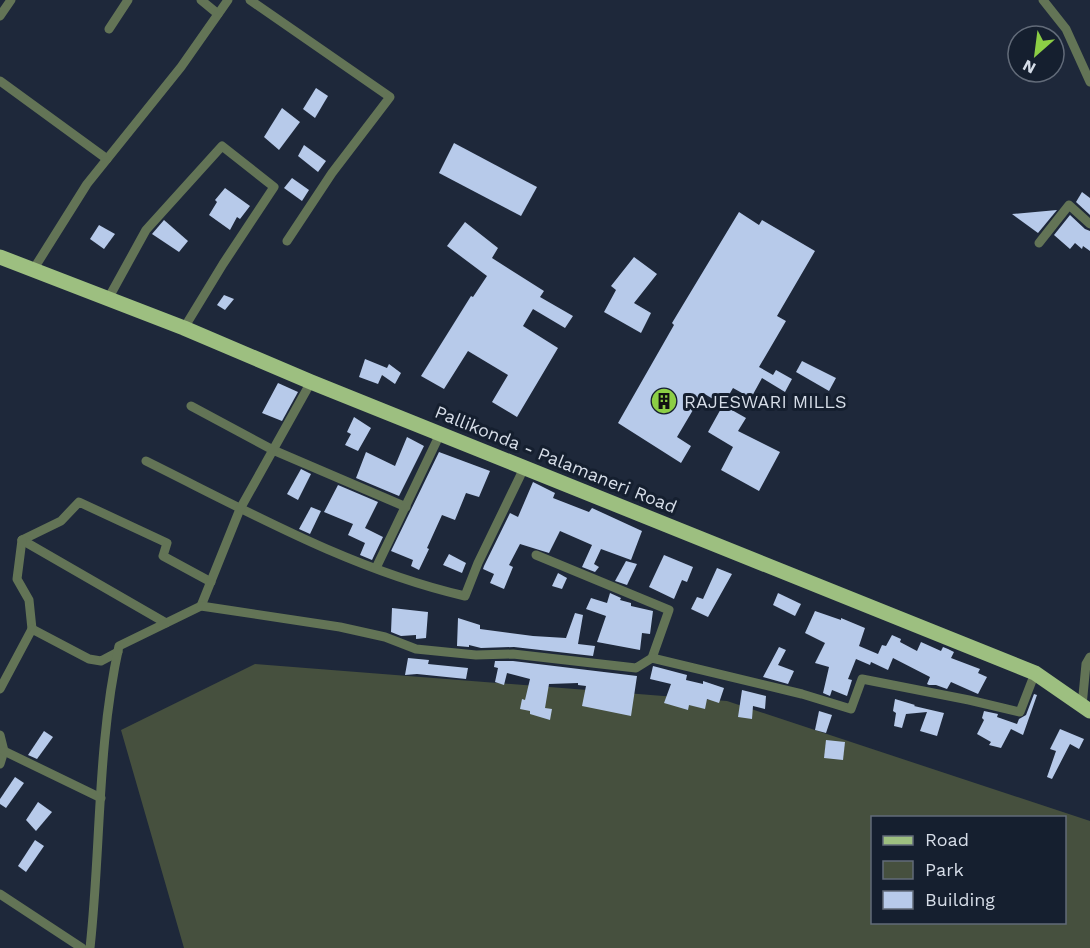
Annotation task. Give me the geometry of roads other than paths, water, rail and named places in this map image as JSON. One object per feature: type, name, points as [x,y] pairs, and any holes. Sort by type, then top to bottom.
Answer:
[{"type":"main road","name":"Pallikonda - Palamaneri Road","points":[[0,257],[184,328],[311,382],[1035,673],[1086,708]]},
{"type":"street","points":[[0,16],[11,0]]},
{"type":"street","points":[[109,29],[128,0]]},
{"type":"street","points":[[201,0],[218,14]]},
{"type":"street","points":[[33,270],[87,184],[181,67],[228,0]]},
{"type":"street","points":[[250,0],[390,97],[332,173],[287,241]]},
{"type":"street","points":[[1043,0],[1066,29],[1090,72]]},
{"type":"street","points":[[1086,64],[1090,82]]},
{"type":"street","points":[[0,81],[107,159]]},
{"type":"street","points":[[108,299],[146,230],[222,146],[274,187],[184,328]]},
{"type":"street","points":[[1040,243],[1069,205],[1090,224]]},
{"type":"street","points":[[201,606],[240,509],[311,382]]},
{"type":"street","points":[[191,406],[273,450],[406,507]]},
{"type":"street","points":[[376,568],[440,434]]},
{"type":"street","points":[[146,461],[315,545],[427,587],[465,596],[478,563],[524,468]]},
{"type":"street","points":[[21,540],[61,521],[79,502],[167,543],[163,556],[211,582]]},
{"type":"street","points":[[21,540],[166,623]]},
{"type":"street","points":[[0,689],[32,629],[29,600],[17,579],[21,540]]},
{"type":"street","points":[[90,948],[112,681],[119,646],[201,606],[340,627],[385,637],[416,649],[476,655],[513,654],[636,668],[652,658],[669,610],[537,555]]},
{"type":"street","points":[[32,629],[89,659],[101,661],[118,652]]},
{"type":"street","points":[[1086,708],[1090,657]]},
{"type":"street","points":[[652,658],[802,694],[851,709],[862,679],[969,699],[1020,712],[1035,673]]},
{"type":"street","points":[[0,735],[4,751],[0,764]]},
{"type":"street","points":[[4,751],[101,798]]},
{"type":"street","points":[[0,894],[82,948]]},
{"type":"place","name":"RAJESWARI MILLS","points":[[664,401]]}]
